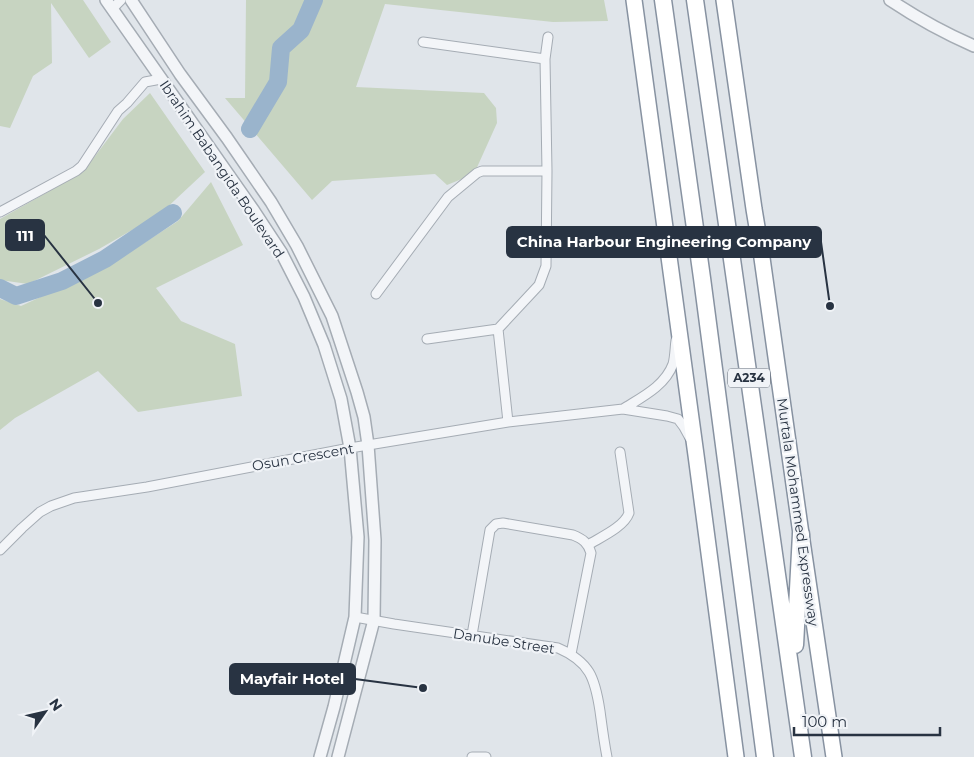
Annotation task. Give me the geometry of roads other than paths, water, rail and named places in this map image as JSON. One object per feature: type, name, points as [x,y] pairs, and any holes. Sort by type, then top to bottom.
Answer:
[{"type":"highway","points":[[634,0],[736,757]]},
{"type":"highway","name":"A234","points":[[663,0],[702,278],[765,757]]},
{"type":"highway","name":"A234","points":[[695,0],[803,757]]},
{"type":"highway","name":"Murtala Mohammed Expressway","points":[[724,0],[834,757]]},
{"type":"highway","points":[[801,534],[794,642],[803,757]]},
{"type":"street","points":[[109,5],[121,0]]},
{"type":"street","name":"Ibrahim Babangida Boulevard","points":[[131,0],[180,74],[271,202],[298,246],[332,316],[364,417],[375,540],[374,620],[338,757]]},
{"type":"street","points":[[890,0],[950,36],[974,46]]},
{"type":"street","name":"Ibrahim Babangida Boulevard","points":[[109,5],[281,252],[304,297],[324,345],[342,399],[350,448],[358,537],[355,617],[320,757]]},
{"type":"street","points":[[427,338],[498,330],[540,285],[546,266],[545,59],[548,37]]},
{"type":"street","points":[[423,42],[545,59]]},
{"type":"street","points":[[0,212],[76,171],[82,166],[118,111],[127,104],[144,82],[161,79]]},
{"type":"street","points":[[376,294],[448,197],[477,172],[547,171]]},
{"type":"street","points":[[624,409],[647,394],[663,380],[673,363],[678,327]]},
{"type":"street","points":[[498,330],[508,422]]},
{"type":"street","points":[[624,409],[678,419],[688,435],[696,455]]},
{"type":"street","name":"Osun Crescent","points":[[0,550],[40,512],[74,498],[148,487],[350,448],[508,422],[624,409]]},
{"type":"street","points":[[588,544],[627,519],[629,513],[620,452]]},
{"type":"street","points":[[472,635],[490,530],[496,524],[502,523],[573,534],[588,544],[592,553],[571,654]]},
{"type":"street","name":"Danube Street","points":[[355,617],[558,648],[571,654],[582,663],[591,676],[596,690],[607,757]]},
{"type":"street","points":[[472,757],[486,757]]},
{"type":"waterway","points":[[250,129],[278,82],[281,48],[301,30],[314,0]]},
{"type":"waterway","points":[[0,288],[16,296],[62,281],[105,259],[173,213]]},
{"type":"place","name":"111","points":[[98,303]]},
{"type":"place","name":"China Harbour Engineering Company","points":[[830,306]]},
{"type":"place","name":"Mayfair Hotel","points":[[423,688]]}]
